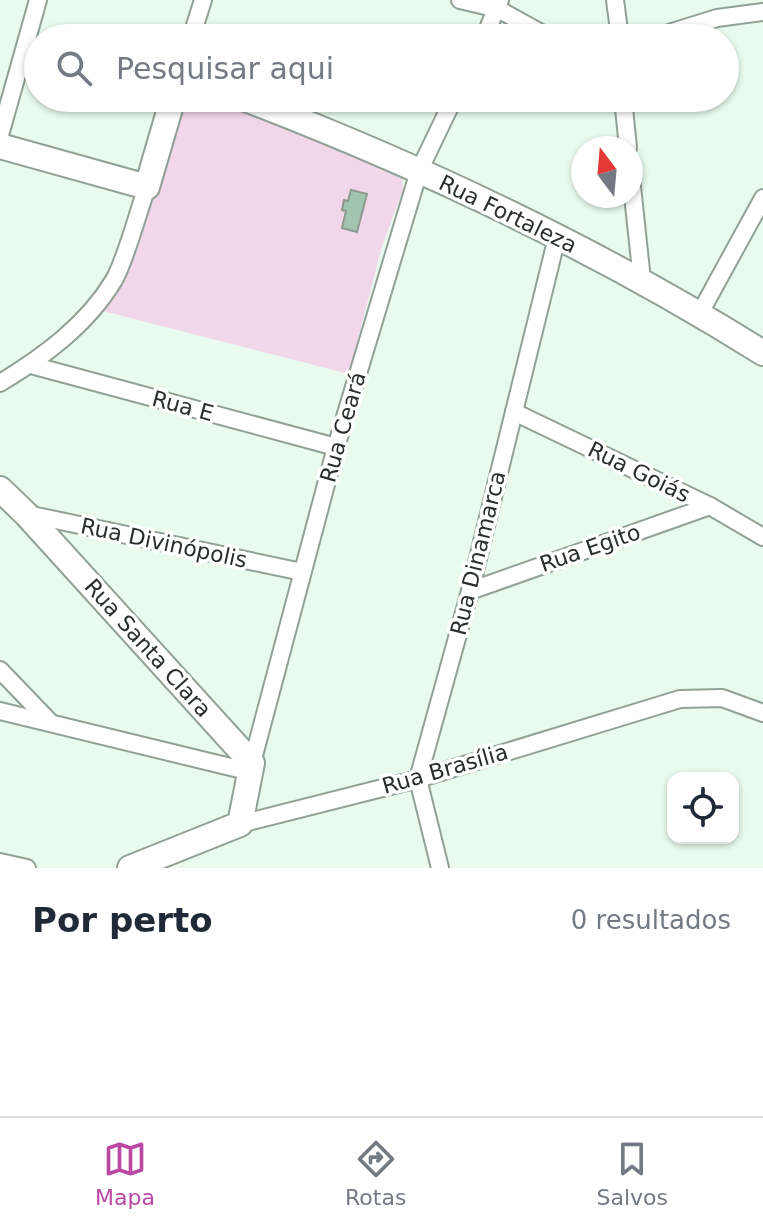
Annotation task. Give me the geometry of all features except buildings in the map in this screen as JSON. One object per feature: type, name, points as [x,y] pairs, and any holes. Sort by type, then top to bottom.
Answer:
[{"type":"street","points":[[31,24],[38,0]]},
{"type":"street","points":[[195,24],[203,0]]},
{"type":"street","points":[[460,0],[499,4],[529,24]]},
{"type":"street","points":[[615,0],[618,24]]},
{"type":"street","points":[[490,24],[499,4]]},
{"type":"street","points":[[698,24],[717,18],[763,12]]},
{"type":"street","points":[[0,135],[24,50]]},
{"type":"street","points":[[0,383],[31,365],[79,325],[115,279],[169,112]]},
{"type":"street","name":"Rua Fortaleza","points":[[279,112],[342,136],[557,237],[642,280],[763,353]]},
{"type":"street","name":"Rua Ceará","points":[[251,767],[336,447],[419,171],[447,112]]},
{"type":"street","points":[[624,112],[627,136]]},
{"type":"street","points":[[0,146],[147,187]]},
{"type":"street","points":[[700,313],[763,198]]},
{"type":"street","points":[[634,208],[642,280]]},
{"type":"street","name":"Rua Dinamarca","points":[[440,868],[418,779],[470,591],[557,237]]},
{"type":"street","name":"Rua E","points":[[31,365],[336,447]]},
{"type":"street","name":"Rua Goiás","points":[[514,412],[710,506],[763,537]]},
{"type":"street","name":"Rua Santa Clara","points":[[0,489],[26,514],[251,767]]},
{"type":"street","name":"Rua Egito","points":[[470,591],[710,506]]},
{"type":"street","name":"Rua Divinópolis","points":[[26,514],[302,572]]},
{"type":"street","points":[[0,670],[49,721]]},
{"type":"street","name":"Rua Brasília","points":[[130,868],[240,824],[418,779],[680,699],[722,698],[763,713]]},
{"type":"street","points":[[0,711],[251,767],[240,824]]},
{"type":"street","points":[[0,862],[27,868]]},
{"type":"shaded area","points":[[179,112],[273,112],[401,172],[403,189],[381,250],[349,374],[103,311],[124,277]]}]
